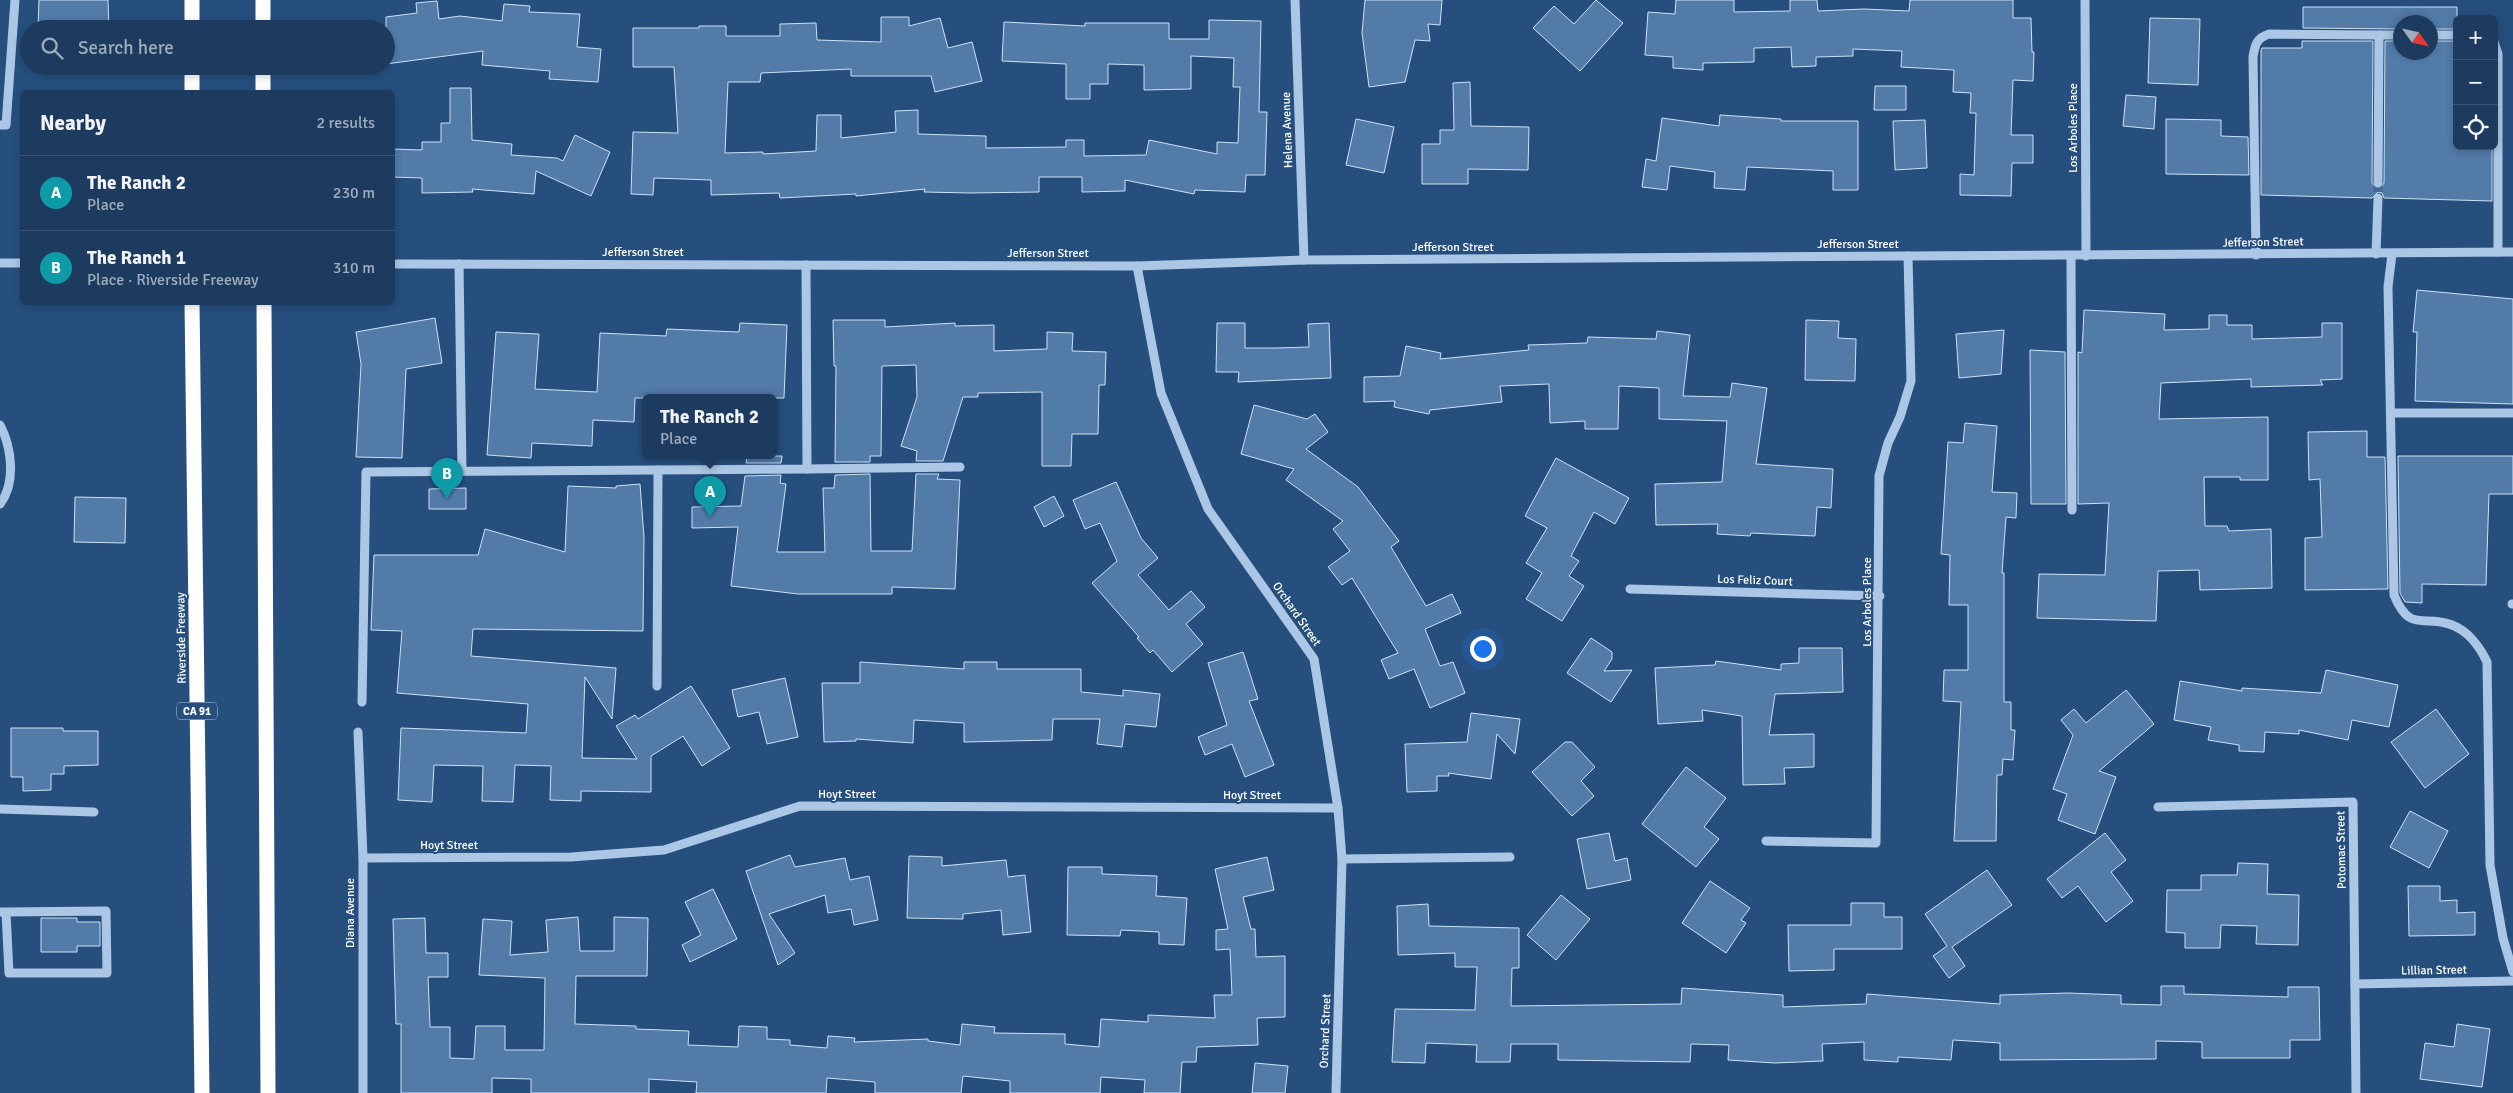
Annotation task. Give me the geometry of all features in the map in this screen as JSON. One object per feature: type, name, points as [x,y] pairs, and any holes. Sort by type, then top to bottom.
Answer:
[{"type":"highway","points":[[192,0],[192,20]]},
{"type":"highway","points":[[263,0],[263,20]]},
{"type":"highway","points":[[192,75],[192,90]]},
{"type":"highway","points":[[263,75],[263,90]]},
{"type":"highway","name":"Riverside Freeway","points":[[192,305],[202,1093]]},
{"type":"highway","points":[[264,305],[268,1093]]},
{"type":"street","points":[[0,125],[6,125],[15,0]]},
{"type":"street","name":"Helena Avenue","points":[[1295,0],[1304,260]]},
{"type":"street","name":"Los Arboles Place","points":[[2085,0],[2086,256]]},
{"type":"street","points":[[2256,255],[2254,46],[2260,37],[2269,34],[2393,35]]},
{"type":"street","points":[[2378,184],[2379,35]]},
{"type":"street","points":[[2438,35],[2453,35]]},
{"type":"street","points":[[2498,60],[2498,252]]},
{"type":"street","points":[[2376,254],[2378,198]]},
{"type":"street","name":"Jefferson Street","points":[[395,264],[1137,266],[1304,260],[2513,252]]},
{"type":"street","points":[[2392,254],[2388,287],[2394,595],[2400,610],[2415,620],[2450,624],[2461,630],[2480,647],[2486,662],[2490,865],[2503,938],[2513,972]]},
{"type":"street","name":"Los Arboles Place","points":[[1766,841],[1876,843],[1880,596],[1879,476],[1888,443],[1900,417],[1911,382],[1908,256]]},
{"type":"street","points":[[2071,256],[2072,510]]},
{"type":"street","points":[[0,263],[20,263]]},
{"type":"street","points":[[460,264],[462,471]]},
{"type":"street","points":[[806,265],[807,469]]},
{"type":"street","name":"Orchard Street","points":[[1137,266],[1161,393],[1208,509],[1314,659],[1338,808],[1342,859],[1336,1093]]},
{"type":"street","points":[[2390,412],[2513,413]]},
{"type":"street","points":[[0,425],[6,437],[10,460],[8,491],[0,504]]},
{"type":"street","points":[[362,702],[366,472],[960,467]]},
{"type":"street","points":[[658,470],[658,686]]},
{"type":"street","name":"Los Feliz Court","points":[[1630,589],[1880,596]]},
{"type":"street","name":"Diana Avenue","points":[[358,732],[363,858],[363,1093]]},
{"type":"street","name":"Potomac Street","points":[[2158,807],[2353,802],[2356,1093]]},
{"type":"street","name":"Hoyt Street","points":[[363,858],[571,857],[664,850],[800,806],[1338,808]]},
{"type":"street","points":[[0,809],[94,812]]},
{"type":"street","points":[[1342,859],[1510,857]]},
{"type":"street","points":[[106,911],[107,973],[9,973],[3,912],[106,911]]},
{"type":"street","name":"Lillian Street","points":[[2355,984],[2513,981]]},
{"type":"building","points":[[39,0],[108,0],[109,20],[38,20]]},
{"type":"building","points":[[1365,0],[1442,0],[1440,25],[1428,24],[1430,41],[1415,40],[1405,82],[1369,87],[1362,33]]},
{"type":"building","points":[[1596,0],[1623,23],[1580,71],[1533,28],[1554,6],[1574,24]]},
{"type":"building","points":[[1676,0],[1734,0],[1734,12],[1790,11],[1790,0],[1817,0],[1818,11],[1864,9],[1909,11],[1910,0],[2013,0],[2013,18],[2031,18],[2032,52],[2034,52],[2033,81],[2013,80],[2011,135],[2033,135],[2033,163],[2012,163],[2011,196],[1960,195],[1960,174],[1974,175],[1976,113],[1970,113],[1971,93],[1953,92],[1954,70],[1901,67],[1902,51],[1853,49],[1853,56],[1816,57],[1816,66],[1792,67],[1791,47],[1754,48],[1754,62],[1703,63],[1703,70],[1673,68],[1673,57],[1645,55],[1648,12],[1675,14]]},
{"type":"building","points":[[437,1],[439,19],[460,16],[502,21],[504,4],[530,6],[529,12],[580,14],[577,47],[601,49],[598,82],[549,79],[550,71],[482,65],[483,51],[395,63],[395,20],[386,20],[386,17],[417,13],[416,3]]},
{"type":"building","points":[[2303,7],[2457,7],[2457,15],[2453,15],[2453,29],[2438,29],[2438,15],[2393,15],[2393,29],[2303,28]]},
{"type":"building","points":[[881,17],[909,17],[909,26],[940,18],[948,48],[972,42],[982,81],[935,92],[931,76],[851,76],[851,69],[761,73],[760,82],[728,82],[725,153],[763,152],[763,154],[816,151],[817,115],[841,115],[841,138],[896,132],[895,111],[918,110],[918,134],[986,136],[986,148],[1066,147],[1066,140],[1084,140],[1084,156],[1146,155],[1149,140],[1217,154],[1217,142],[1238,143],[1240,87],[1233,87],[1234,58],[1191,56],[1191,89],[1144,90],[1144,65],[1108,64],[1108,84],[1090,84],[1090,99],[1066,99],[1066,64],[1002,61],[1004,22],[1085,26],[1085,23],[1169,23],[1169,39],[1209,39],[1209,20],[1261,21],[1259,112],[1267,112],[1265,175],[1246,175],[1245,192],[1195,190],[1194,194],[1125,180],[1125,191],[1082,192],[1082,177],[1039,177],[1039,192],[924,192],[925,189],[856,196],[856,194],[780,198],[779,193],[711,195],[711,180],[654,178],[653,195],[631,194],[633,132],[678,133],[674,67],[633,67],[633,28],[726,26],[726,36],[780,36],[780,24],[816,23],[817,40],[881,42]]},
{"type":"building","points":[[2150,18],[2200,19],[2198,85],[2148,83]]},
{"type":"building","points":[[2302,41],[2373,41],[2372,183],[2377,189],[2381,188],[2384,183],[2385,41],[2393,41],[2393,60],[2438,60],[2438,41],[2453,41],[2453,150],[2492,150],[2492,201],[2384,198],[2382,193],[2378,192],[2372,198],[2261,195],[2261,50],[2262,48],[2302,48]]},
{"type":"building","points":[[1470,82],[1471,126],[1529,127],[1528,170],[1468,169],[1468,184],[1422,184],[1422,144],[1440,144],[1440,130],[1454,130],[1453,83]]},
{"type":"building","points":[[1875,86],[1906,86],[1906,110],[1874,110]]},
{"type":"building","points":[[450,88],[471,88],[472,140],[512,144],[511,155],[557,158],[563,161],[575,135],[610,152],[591,196],[536,171],[534,194],[472,189],[473,192],[422,193],[422,178],[395,177],[395,149],[422,150],[422,142],[441,142],[441,123],[450,123]]},
{"type":"building","points":[[2126,95],[2156,97],[2154,129],[2123,126]]},
{"type":"building","points":[[1720,115],[1781,119],[1781,121],[1858,121],[1858,190],[1833,190],[1833,171],[1747,167],[1745,190],[1714,188],[1715,172],[1670,166],[1667,190],[1642,187],[1646,159],[1656,161],[1662,118],[1719,126]]},
{"type":"building","points":[[1356,119],[1394,127],[1384,173],[1346,165]]},
{"type":"building","points":[[2166,119],[2221,120],[2221,136],[2248,137],[2249,175],[2166,174]]},
{"type":"building","points":[[1925,120],[1927,168],[1895,170],[1893,121]]},
{"type":"building","points":[[2417,290],[2513,299],[2513,404],[2415,401],[2417,332],[2413,332]]},
{"type":"building","points":[[2084,310],[2165,314],[2164,330],[2209,329],[2209,315],[2227,315],[2227,325],[2252,325],[2252,339],[2322,337],[2322,323],[2342,323],[2342,379],[2320,380],[2323,385],[2251,387],[2251,379],[2161,383],[2159,419],[2268,417],[2268,480],[2240,480],[2240,477],[2204,477],[2205,526],[2227,526],[2229,531],[2271,529],[2272,588],[2200,590],[2199,570],[2158,571],[2156,621],[2037,618],[2039,574],[2105,575],[2109,503],[2078,504],[2078,352],[2082,353]]},
{"type":"building","points":[[435,318],[442,363],[406,369],[402,458],[356,457],[361,364],[356,332]]},
{"type":"building","points":[[833,320],[885,320],[885,327],[955,323],[955,326],[994,325],[994,351],[1047,349],[1047,332],[1073,333],[1072,351],[1106,352],[1105,385],[1099,385],[1098,434],[1072,434],[1071,466],[1042,466],[1042,392],[978,393],[978,397],[963,397],[943,461],[916,461],[917,451],[901,446],[917,397],[916,365],[882,366],[881,456],[870,456],[870,462],[835,462],[836,366],[834,366]]},
{"type":"building","points":[[1806,320],[1839,321],[1838,338],[1856,339],[1855,381],[1805,380]]},
{"type":"building","points":[[740,323],[787,325],[784,398],[777,398],[777,394],[642,394],[642,398],[635,398],[634,422],[593,420],[592,446],[532,443],[531,458],[487,455],[496,332],[539,334],[535,389],[597,392],[600,333],[666,336],[667,329],[739,332]]},
{"type":"building","points":[[1217,323],[1245,323],[1245,348],[1276,348],[1309,347],[1308,324],[1329,323],[1331,378],[1238,382],[1239,372],[1216,372]]},
{"type":"building","points":[[2004,330],[2001,374],[1959,378],[1956,334]]},
{"type":"building","points":[[1657,331],[1690,335],[1683,396],[1730,397],[1732,383],[1767,388],[1756,464],[1833,469],[1831,508],[1817,507],[1815,536],[1751,533],[1750,536],[1717,534],[1718,524],[1656,525],[1655,484],[1722,482],[1727,421],[1659,419],[1659,388],[1619,386],[1618,429],[1585,429],[1585,421],[1550,423],[1549,384],[1500,386],[1502,402],[1430,410],[1429,414],[1394,407],[1395,401],[1364,402],[1364,377],[1400,376],[1406,346],[1441,353],[1440,359],[1529,350],[1528,345],[1587,343],[1588,337],[1656,339]]},
{"type":"building","points":[[2030,350],[2065,352],[2066,504],[2031,504]]},
{"type":"building","points":[[1254,405],[1307,419],[1315,414],[1328,432],[1306,449],[1358,487],[1399,541],[1391,547],[1426,606],[1452,594],[1461,613],[1425,629],[1440,666],[1453,662],[1465,693],[1430,708],[1414,669],[1389,679],[1381,660],[1398,653],[1352,578],[1342,585],[1328,567],[1350,551],[1333,529],[1343,521],[1286,480],[1294,469],[1241,454]]},
{"type":"building","points":[[1965,423],[1997,426],[1992,492],[2017,493],[2016,518],[2006,517],[2002,573],[2004,573],[2004,702],[2011,702],[2011,730],[2015,730],[2013,760],[2003,759],[2002,775],[1997,775],[1996,841],[1954,841],[1961,702],[1943,701],[1944,670],[1968,670],[1968,605],[1949,605],[1950,555],[1941,554],[1948,442],[1963,443]]},
{"type":"building","points":[[2367,431],[2367,457],[2385,457],[2388,589],[2305,590],[2305,538],[2322,537],[2320,479],[2309,480],[2308,432]]},
{"type":"building","points":[[777,456],[782,456],[781,463],[746,463],[747,459],[777,459]]},
{"type":"building","points":[[2398,456],[2513,456],[2513,494],[2489,494],[2486,585],[2422,584],[2422,603],[2405,602],[2400,593]]},
{"type":"building","points":[[1556,458],[1629,498],[1615,524],[1594,512],[1571,556],[1579,561],[1569,576],[1584,586],[1562,621],[1526,599],[1542,573],[1526,563],[1547,528],[1525,516]]},
{"type":"building","points":[[870,474],[871,551],[912,551],[916,474],[939,474],[937,479],[960,480],[955,589],[892,587],[892,594],[798,594],[731,586],[738,527],[692,528],[692,507],[741,506],[745,476],[781,475],[780,483],[786,484],[777,552],[825,552],[823,488],[834,488],[835,475]]},
{"type":"building","points":[[1116,482],[1141,538],[1158,558],[1138,575],[1169,610],[1191,591],[1205,607],[1186,624],[1203,644],[1172,672],[1153,650],[1150,653],[1137,638],[1139,637],[1092,583],[1117,561],[1100,523],[1085,529],[1073,500]]},
{"type":"building","points":[[640,484],[644,537],[643,631],[473,629],[471,656],[616,668],[612,719],[585,677],[582,758],[637,759],[616,726],[635,715],[638,719],[691,686],[730,748],[702,766],[683,736],[651,756],[651,792],[581,791],[581,801],[550,800],[551,766],[515,765],[513,802],[482,801],[483,766],[434,765],[432,802],[398,800],[401,728],[526,733],[528,704],[397,693],[402,631],[371,630],[374,555],[478,555],[485,529],[565,552],[568,486],[616,488],[616,486]]},
{"type":"building","points":[[466,488],[466,509],[429,509],[429,489]]},
{"type":"building","points":[[1054,496],[1064,516],[1044,527],[1034,507]]},
{"type":"building","points":[[75,497],[126,498],[125,543],[74,542]]},
{"type":"building","points":[[1591,638],[1612,652],[1612,659],[1604,671],[1632,670],[1611,702],[1567,673]]},
{"type":"building","points":[[1799,648],[1842,648],[1843,692],[1775,694],[1769,735],[1814,734],[1814,767],[1784,768],[1785,784],[1743,785],[1742,716],[1702,710],[1703,721],[1658,724],[1655,668],[1715,665],[1716,661],[1781,670],[1781,664],[1799,663]]},
{"type":"building","points":[[1243,652],[1258,699],[1249,701],[1274,765],[1245,777],[1232,744],[1205,755],[1198,737],[1227,725],[1208,663]]},
{"type":"building","points":[[860,662],[964,669],[964,662],[997,662],[997,669],[1081,669],[1081,692],[1123,696],[1123,690],[1160,694],[1156,727],[1125,724],[1122,747],[1097,744],[1100,719],[1053,719],[1052,740],[964,742],[964,723],[914,720],[913,743],[856,739],[856,741],[824,742],[822,683],[860,683]]},
{"type":"building","points":[[2326,670],[2398,685],[2389,727],[2352,720],[2348,740],[2299,730],[2299,734],[2265,732],[2264,752],[2239,751],[2239,745],[2208,740],[2211,727],[2174,720],[2180,681],[2242,691],[2242,688],[2321,693]]},
{"type":"building","points":[[785,678],[798,737],[767,744],[759,712],[738,717],[732,690]]},
{"type":"building","points":[[2126,690],[2154,724],[2099,771],[2116,777],[2095,834],[2058,820],[2067,794],[2053,789],[2073,735],[2061,720],[2074,709],[2086,723]]},
{"type":"building","points":[[2436,709],[2469,754],[2425,788],[2391,742]]},
{"type":"building","points":[[1471,713],[1520,719],[1515,754],[1497,734],[1491,779],[1448,773],[1449,776],[1437,776],[1437,791],[1407,792],[1405,744],[1467,742]]},
{"type":"building","points":[[11,728],[63,728],[63,731],[98,731],[98,765],[64,766],[64,774],[51,774],[51,790],[23,791],[23,777],[11,777]]},
{"type":"building","points":[[1565,742],[1572,742],[1595,767],[1581,781],[1594,796],[1572,816],[1532,772]]},
{"type":"building","points":[[1686,767],[1726,798],[1704,827],[1719,839],[1696,867],[1642,824]]},
{"type":"building","points":[[2410,811],[2448,831],[2429,868],[2390,847]]},
{"type":"building","points":[[1609,833],[1615,861],[1627,858],[1631,880],[1587,889],[1577,839]]},
{"type":"building","points":[[2105,833],[2126,860],[2111,872],[2133,901],[2106,922],[2078,886],[2062,898],[2047,879]]},
{"type":"building","points":[[790,855],[795,867],[845,858],[850,880],[869,876],[878,920],[854,925],[851,909],[828,913],[825,895],[769,914],[795,953],[778,965],[746,871]]},
{"type":"building","points":[[909,856],[942,857],[942,866],[1006,860],[1008,877],[1025,875],[1031,932],[1003,935],[1001,910],[963,914],[963,919],[907,918]]},
{"type":"building","points":[[1267,857],[1274,890],[1243,897],[1251,929],[1255,929],[1256,957],[1285,956],[1285,1017],[1257,1018],[1258,1045],[1197,1047],[1196,1062],[1182,1062],[1180,1093],[1144,1093],[1145,1080],[1101,1077],[1100,1093],[1010,1093],[1010,1081],[963,1076],[961,1093],[875,1093],[875,1082],[827,1078],[826,1093],[696,1093],[697,1082],[649,1079],[649,1093],[531,1093],[531,1079],[492,1078],[492,1093],[401,1093],[401,1024],[396,1024],[393,919],[425,918],[426,953],[448,953],[448,977],[428,977],[430,1027],[450,1027],[450,1058],[474,1059],[476,1026],[505,1026],[505,1050],[544,1050],[545,978],[479,975],[483,919],[512,921],[510,955],[548,952],[546,920],[578,917],[580,951],[614,951],[614,917],[648,918],[647,976],[576,976],[575,1024],[636,1026],[636,1029],[689,1031],[688,1045],[738,1047],[739,1026],[767,1027],[767,1039],[790,1040],[790,1045],[827,1048],[828,1036],[855,1038],[854,1042],[928,1039],[928,1041],[960,1045],[962,1024],[995,1027],[994,1033],[1065,1034],[1065,1044],[1099,1047],[1101,1019],[1148,1022],[1148,1015],[1215,1018],[1214,995],[1232,995],[1230,949],[1216,950],[1216,930],[1228,929],[1215,869]]},
{"type":"building","points":[[2238,863],[2268,864],[2267,894],[2299,895],[2298,945],[2256,944],[2257,926],[2221,925],[2220,948],[2185,948],[2185,933],[2166,932],[2167,890],[2201,890],[2201,875],[2237,875]]},
{"type":"building","points":[[1068,867],[1102,867],[1102,874],[1157,876],[1156,896],[1187,898],[1184,945],[1159,944],[1159,932],[1121,930],[1120,936],[1067,935]]},
{"type":"building","points":[[1987,870],[2012,905],[1952,947],[1965,966],[1949,978],[1933,956],[1947,946],[1925,914]]},
{"type":"building","points":[[1710,881],[1750,908],[1741,920],[1746,923],[1726,953],[1682,923]]},
{"type":"building","points":[[2408,886],[2440,886],[2440,901],[2457,900],[2457,913],[2475,912],[2475,935],[2409,936]]},
{"type":"building","points":[[713,889],[737,939],[690,962],[682,945],[701,935],[685,902]]},
{"type":"building","points":[[1561,895],[1590,919],[1556,960],[1527,935]]},
{"type":"building","points":[[1851,903],[1884,903],[1884,917],[1902,917],[1902,949],[1834,949],[1834,970],[1789,971],[1788,925],[1851,925]]},
{"type":"building","points":[[1428,904],[1429,926],[1519,928],[1519,968],[1512,968],[1511,1006],[1681,1004],[1682,988],[1783,995],[1783,1007],[1866,1004],[1867,994],[2000,1004],[2000,995],[2068,993],[2121,995],[2121,1004],[2161,1005],[2161,986],[2184,986],[2184,994],[2288,997],[2288,987],[2319,987],[2320,1040],[2290,1040],[2290,1058],[2202,1058],[2202,1042],[2156,1041],[2156,1059],[2000,1060],[2000,1043],[1953,1040],[1951,1060],[1898,1057],[1898,1062],[1864,1060],[1864,1042],[1822,1044],[1823,1061],[1775,1063],[1728,1060],[1729,1045],[1691,1044],[1690,1062],[1558,1060],[1558,1044],[1511,1044],[1510,1062],[1476,1062],[1477,1045],[1426,1043],[1425,1063],[1392,1062],[1395,1009],[1475,1010],[1477,967],[1455,967],[1455,953],[1398,955],[1397,906]]},
{"type":"building","points":[[41,918],[77,918],[77,922],[100,922],[100,946],[77,946],[77,952],[41,952]]},
{"type":"building","points":[[2457,1024],[2490,1029],[2482,1087],[2420,1079],[2425,1043],[2454,1047]]},
{"type":"building","points":[[1255,1063],[1288,1066],[1285,1093],[1252,1093]]},
{"type":"tunnel","points":[[2378,183],[2378,198]]},
{"type":"place","name":"The Ranch 1","points":[[447,499]]},
{"type":"place","name":"The Ranch 2","points":[[710,517]]}]
